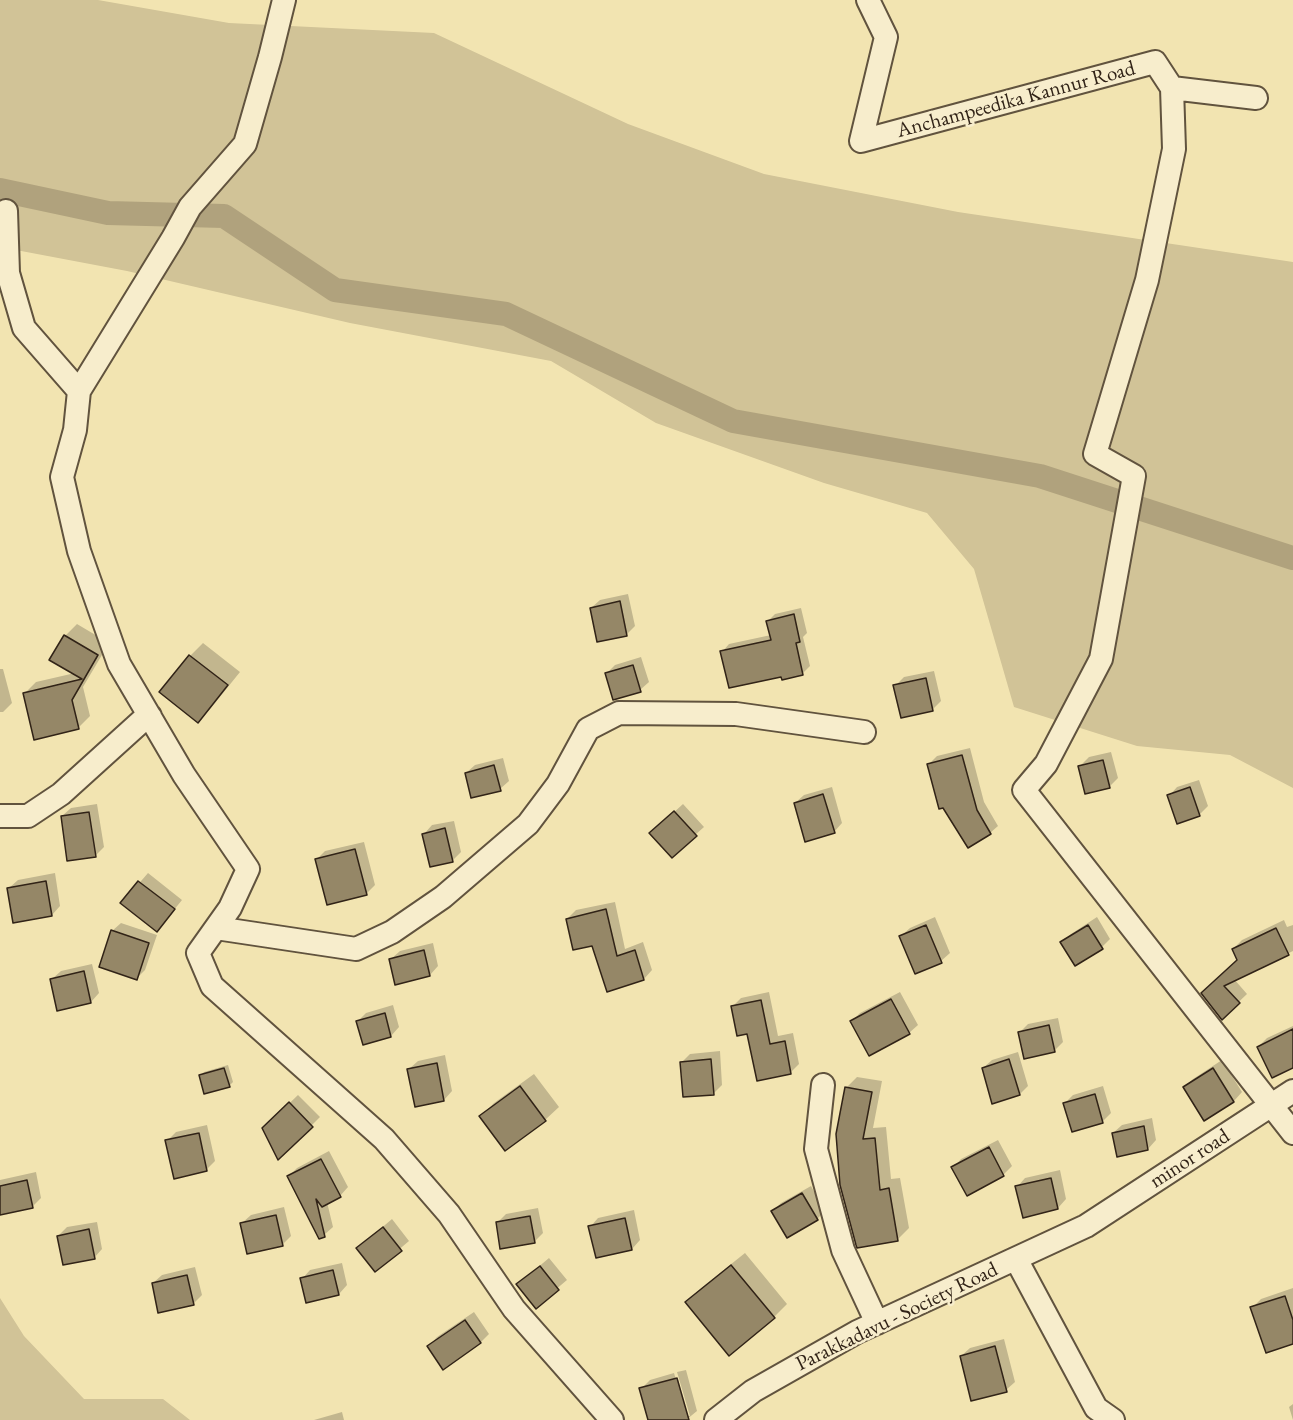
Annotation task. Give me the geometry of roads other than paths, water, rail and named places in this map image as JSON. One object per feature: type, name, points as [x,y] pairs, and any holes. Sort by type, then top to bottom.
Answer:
[{"type":"street","points":[[284,0],[245,144],[186,215],[79,391],[75,430],[62,477],[79,551],[119,664],[184,775],[248,869],[230,908],[198,953],[212,986],[384,1139],[449,1214],[514,1309],[612,1420]]},
{"type":"street","name":"Anchampeedika Kannur Road","points":[[868,0],[886,38],[861,141],[1155,62],[1172,88]]},
{"type":"street","points":[[1256,98],[1172,88],[1174,149],[1149,270],[1095,454],[1134,476],[1101,659],[1046,764],[1024,790],[1293,1133]]},
{"type":"street","points":[[6,212],[8,273],[24,328],[79,391]]},
{"type":"street","points":[[216,928],[356,949],[392,932],[443,897],[528,824],[558,784],[588,729],[619,713],[736,714],[864,732]]},
{"type":"street","points":[[0,816],[28,816],[61,794],[150,716]]},
{"type":"street","points":[[823,1085],[816,1149],[843,1250],[877,1323]]},
{"type":"street","name":"minor road","points":[[1086,1226],[1293,1091]]},
{"type":"street","name":"Parakkadavu - Society Road","points":[[716,1420],[753,1391],[857,1332],[1086,1226]]},
{"type":"street","points":[[1016,1259],[1096,1408],[1113,1420]]},
{"type":"waterway","points":[[0,190],[108,213],[224,216],[335,290],[506,314],[733,421],[1040,476],[1293,558]]}]
